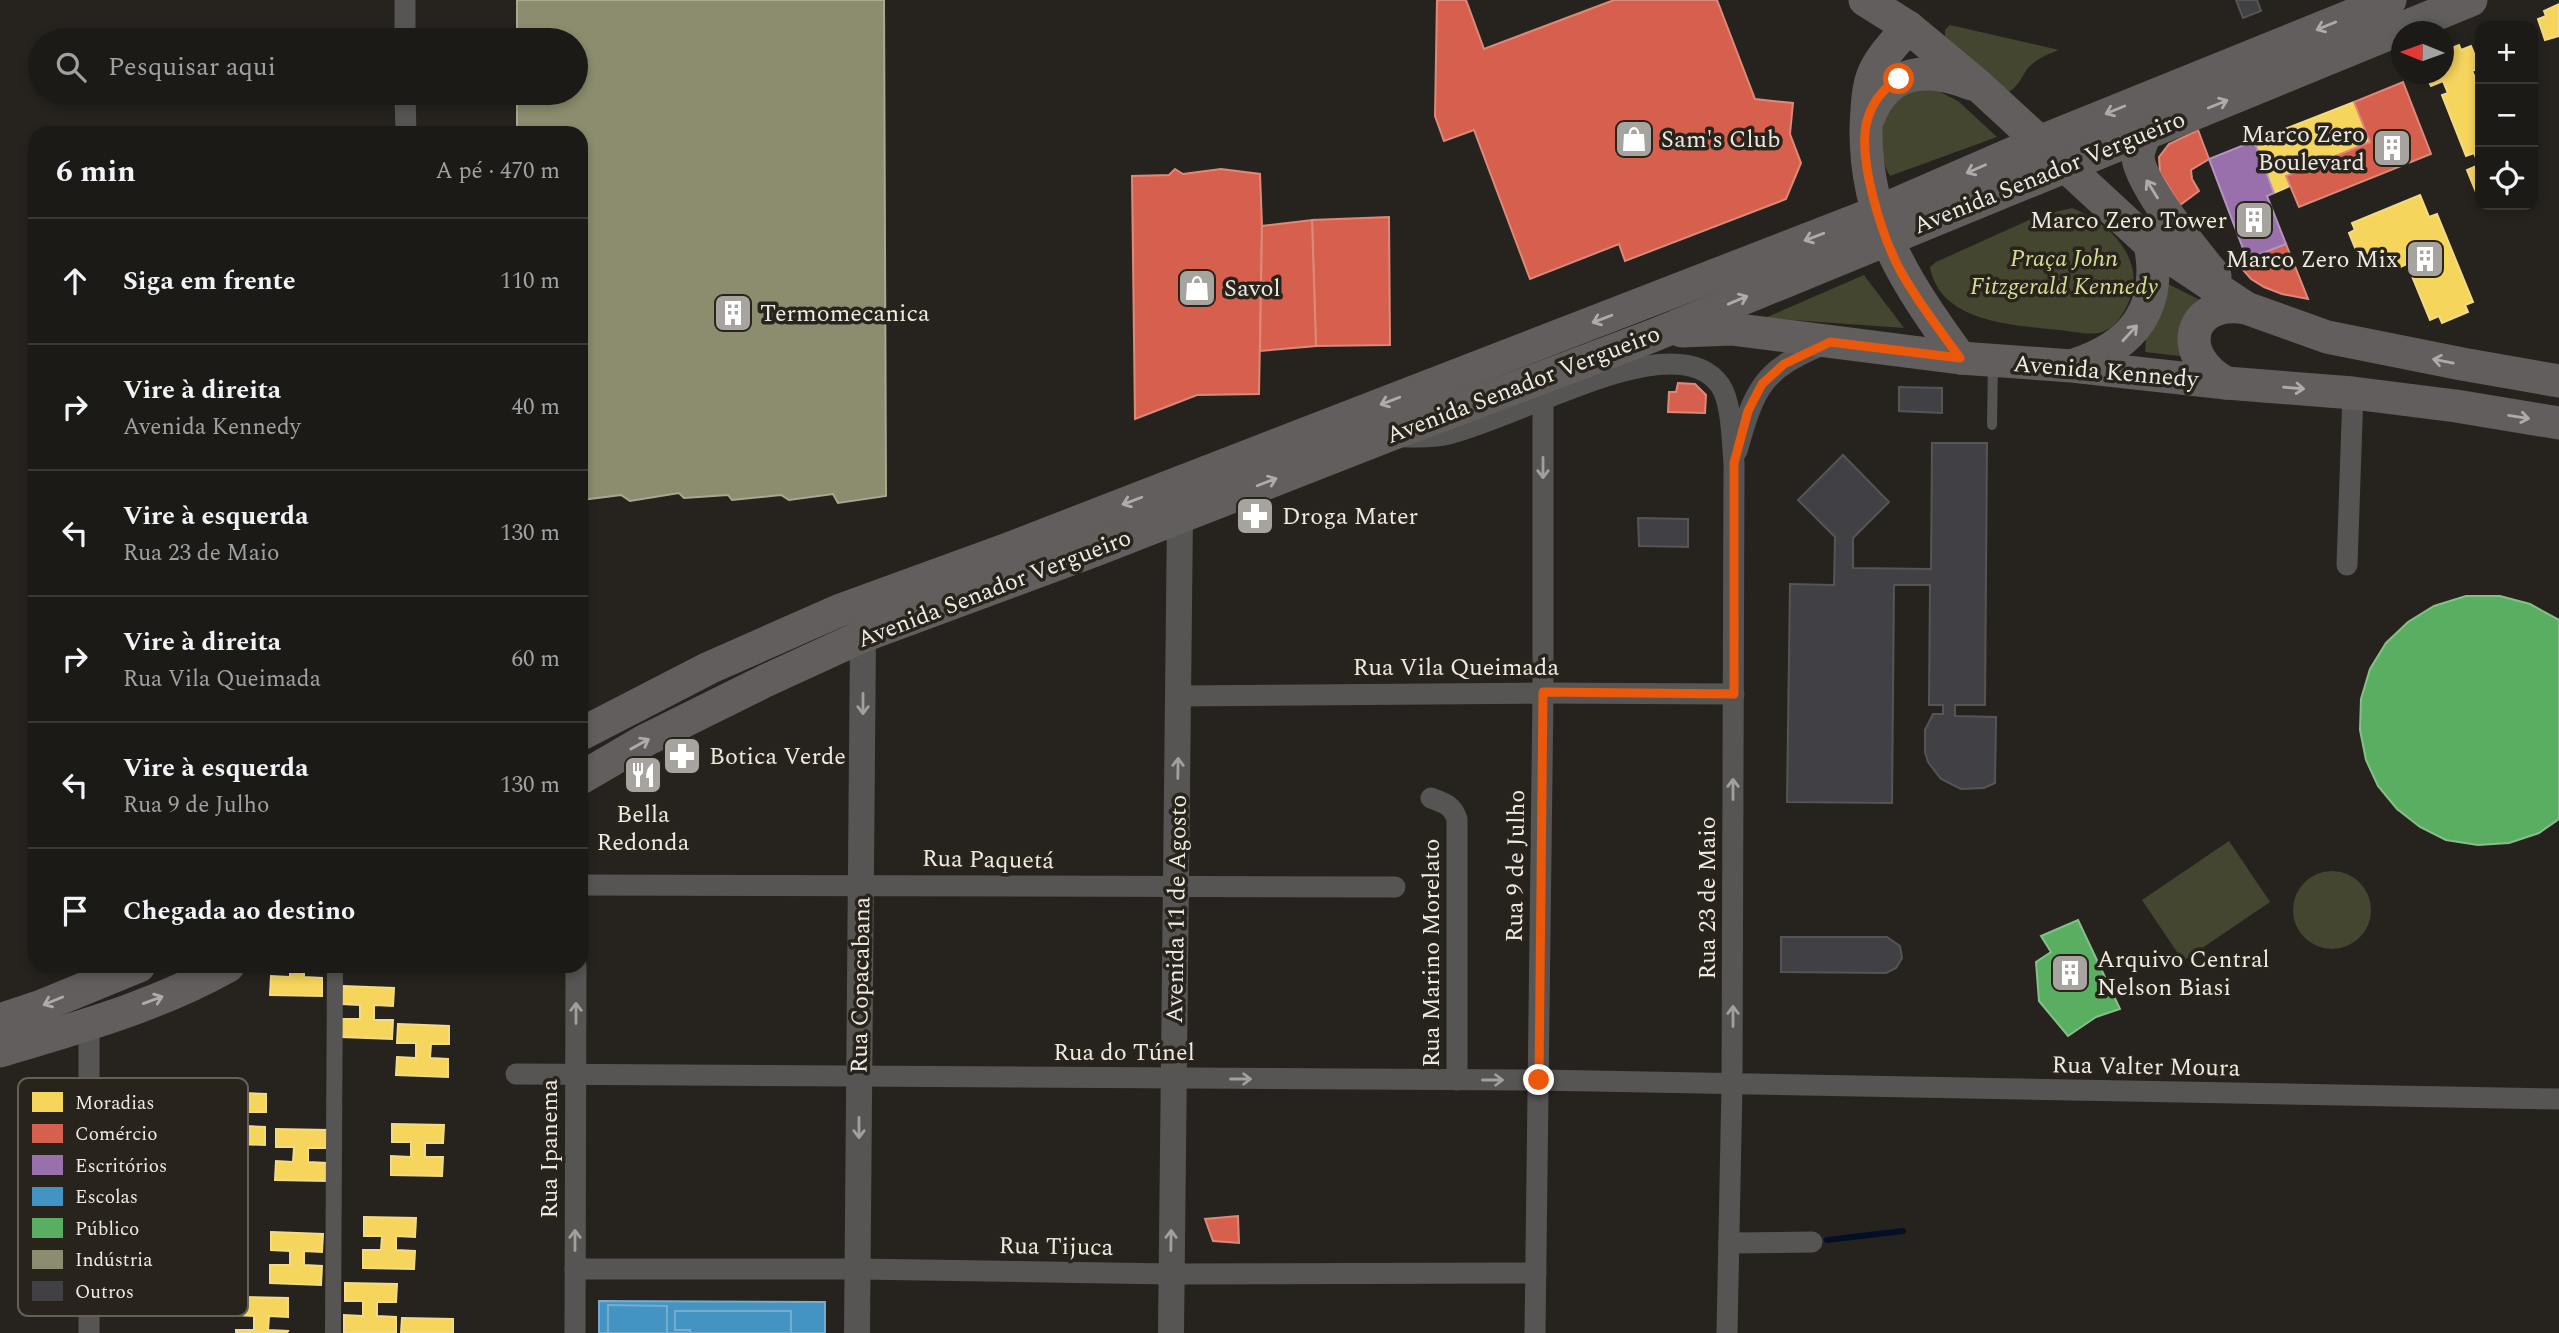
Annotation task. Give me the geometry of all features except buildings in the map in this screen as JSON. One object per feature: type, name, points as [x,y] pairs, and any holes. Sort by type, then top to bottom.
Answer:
[{"type":"main road","points":[[1865,0],[1908,27],[1980,87],[2150,244],[2242,304],[2327,337],[2559,380]]},
{"type":"main road","name":"Avenida Senador Vergueiro","points":[[588,730],[709,668],[817,620],[1174,501],[1387,436],[1652,336],[1882,225],[2039,142],[2390,0]]},
{"type":"main road","name":"Avenida Senador Vergueiro","points":[[588,774],[670,728],[863,636],[1098,549],[1174,501],[1882,225],[2064,166],[2470,0]]},
{"type":"main road","points":[[1908,27],[1875,71],[1870,86],[1867,122],[1869,178],[1882,225],[1917,298],[1960,358]]},
{"type":"main road","points":[[1867,122],[1880,94],[1891,83],[1905,77],[1924,74],[1946,76],[1980,87]]},
{"type":"main road","points":[[2146,133],[2138,155],[2144,176],[2189,243],[2242,304]]},
{"type":"main road","points":[[2072,366],[2112,348],[2132,333],[2140,321],[2147,309],[2154,285],[2150,244]]},
{"type":"main road","points":[[2226,383],[2211,374],[2200,362],[2194,351],[2195,335],[2200,323],[2214,310],[2242,304]]},
{"type":"main road","name":"Avenida Kennedy","points":[[1652,336],[1687,330],[1731,329],[1960,358],[2353,393],[2559,423]]},
{"type":"main road","points":[[0,1020],[122,973]]},
{"type":"main road","points":[[0,1051],[89,1024],[173,993],[214,973]]},
{"type":"street","points":[[405,0],[405,28]]},
{"type":"street","points":[[405,105],[406,126]]},
{"type":"street","name":"Rua 23 de Maio","points":[[1734,463],[1748,411],[1766,379],[1789,361],[1830,342]]},
{"type":"street","name":"Rua 23 de Maio","points":[[1543,400],[1612,373],[1651,365],[1689,367],[1712,377],[1722,387],[1726,398],[1734,463],[1732,1085],[1727,1333]]},
{"type":"street","points":[[2347,565],[2353,393]]},
{"type":"street","points":[[1387,436],[1421,438],[1446,435],[1543,400]]},
{"type":"street","name":"Rua 9 de Julho","points":[[1535,1333],[1543,692],[1543,400]]},
{"type":"street","name":"Avenida 11 de Agosto","points":[[1171,1333],[1180,696],[1174,501]]},
{"type":"street","name":"Rua Copacabana","points":[[858,1333],[863,636]]},
{"type":"street","name":"Rua Vila Queimada","points":[[1180,696],[1543,692],[1734,694]]},
{"type":"street","name":"Rua Marino Morelato","points":[[1431,798],[1447,803],[1453,809],[1457,820],[1457,1080]]},
{"type":"street","name":"Rua Paquetá","points":[[588,885],[1395,887]]},
{"type":"street","points":[[333,1333],[335,973]]},
{"type":"street","name":"Rua Ipanema","points":[[575,1333],[576,973]]},
{"type":"street","points":[[89,1024],[89,1078]]},
{"type":"street","name":"Rua do Túnel","points":[[516,1074],[1539,1080],[1732,1085]]},
{"type":"street","name":"Rua Valter Moura","points":[[1732,1085],[2559,1099]]},
{"type":"street","points":[[1729,1243],[1812,1242]]},
{"type":"street","name":"Rua Tijuca","points":[[575,1269],[858,1269],[1171,1274],[1536,1273]]},
{"type":"lane","points":[[1992,425],[1993,360]]},
{"type":"green space","points":[[1950,25],[2059,50],[2035,62],[2016,86],[2005,94],[1945,42],[1945,30]]},
{"type":"green space","points":[[1914,89],[1938,91],[1958,101],[1997,137],[1890,176],[1882,153],[1884,117],[1892,104]]},
{"type":"green space","name":"Praça John Fitzgerald Kennedy","points":[[2072,208],[2087,215],[2113,234],[2130,260],[2133,290],[2122,315],[2107,330],[2081,333],[1981,318],[1948,300],[1937,286],[1930,267],[1936,262],[2038,216]]},
{"type":"green space","points":[[1864,275],[1904,328],[1765,318]]},
{"type":"green space","points":[[2168,284],[2200,300],[2188,357],[2145,352],[2147,330]]},
{"type":"green space","points":[[2229,841],[2270,902],[2183,961],[2142,900]]},
{"type":"green space","points":[[2332,871],[2347,874],[2360,882],[2368,895],[2371,910],[2368,925],[2360,938],[2347,946],[2332,949],[2317,946],[2304,938],[2296,925],[2293,910],[2296,895],[2304,882],[2317,874]]},
{"type":"waterway","points":[[1827,1240],[1903,1231]]},
{"type":"place","name":"Sam's Club","points":[[1634,139]]},
{"type":"place","name":"Marco Zero Boulevard","points":[[2392,148]]},
{"type":"place","name":"Marco Zero Tower","points":[[2254,220]]},
{"type":"place","name":"Marco Zero Mix","points":[[2425,259]]},
{"type":"place","name":"Savol","points":[[1197,288]]},
{"type":"place","name":"Termomecanica","points":[[733,313]]},
{"type":"place","name":"Droga Mater","points":[[1255,516]]},
{"type":"place","name":"Botica Verde","points":[[682,756]]},
{"type":"place","name":"Bella Redonda","points":[[643,775]]},
{"type":"place","name":"Arquivo Central Nelson Biasi","points":[[2070,973]]},
{"type":"route","points":[[1539,1080],[1543,692],[1734,694],[1734,463],[1748,411],[1762,384],[1784,364],[1830,342],[1960,358],[1900,270],[1886,239],[1872,193],[1867,163],[1867,122],[1880,94],[1899,79]]}]
